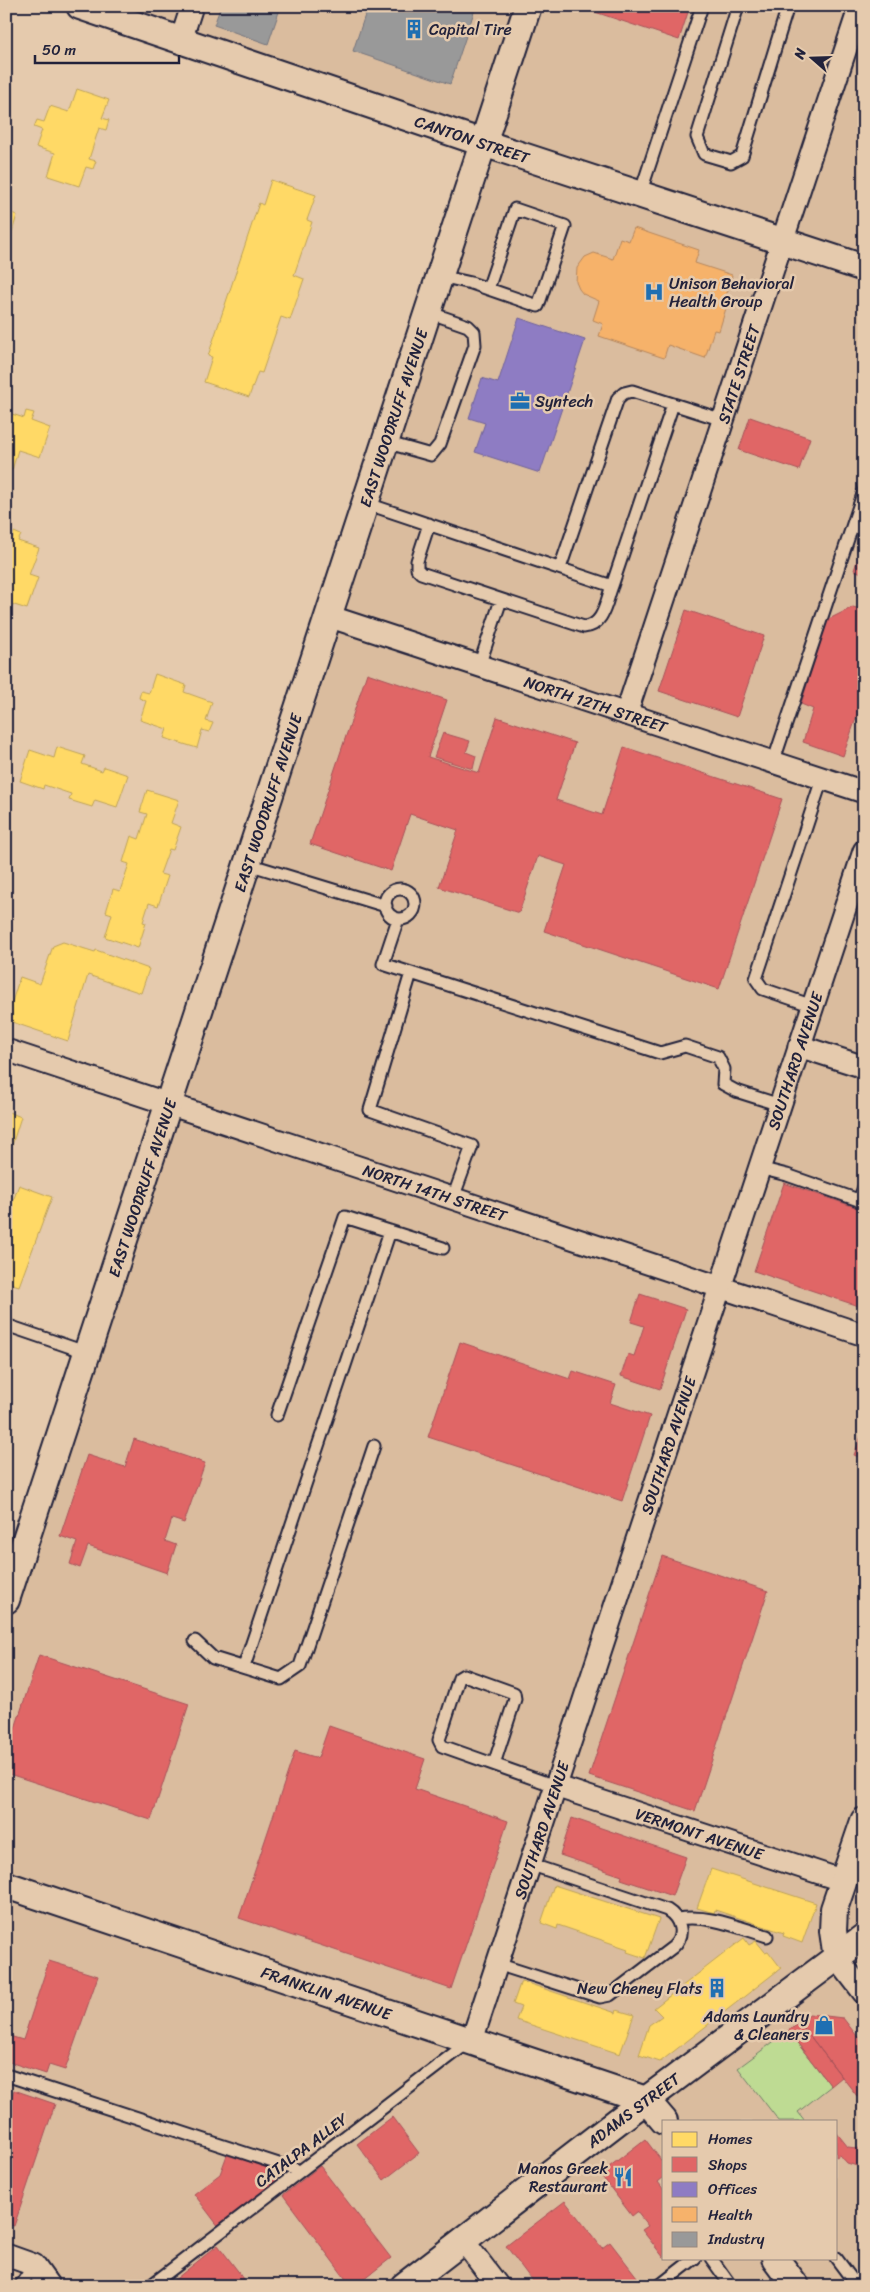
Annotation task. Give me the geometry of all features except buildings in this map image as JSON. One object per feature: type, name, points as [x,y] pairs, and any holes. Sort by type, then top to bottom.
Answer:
[{"type":"street","name":"CANTON STREET","points":[[80,6],[483,143],[864,268]]},
{"type":"street","points":[[181,40],[192,6]]},
{"type":"street","name":"EAST WOODRUFF AVENUE","points":[[6,1600],[171,1105],[328,616],[528,6]]},
{"type":"street","name":"STATE STREET","points":[[626,714],[860,6]]},
{"type":"street","name":"NORTH 12TH STREET","points":[[328,616],[864,792]]},
{"type":"street","name":"SOUTHARD AVENUE","points":[[472,2040],[864,851]]},
{"type":"street","points":[[800,1046],[864,1067]]},
{"type":"street","name":"NORTH 14TH STREET","points":[[6,1050],[864,1335]]},
{"type":"street","name":"VERMONT AVENUE","points":[[555,1786],[844,1881]]},
{"type":"street","points":[[864,1821],[834,1909],[833,1931],[837,1958],[864,1993]]},
{"type":"street","name":"FRANKLIN AVENUE","points":[[6,1885],[646,2100]]},
{"type":"street","name":"ADAMS STREET","points":[[404,2286],[462,2239],[864,1937]]},
{"type":"street","points":[[646,2100],[663,2120]]},
{"type":"street","points":[[462,2239],[498,2286]]},
{"type":"street","points":[[6,2255],[34,2265],[49,2286]]},
{"type":"street","points":[[776,2260],[796,2286]]},
{"type":"lane","points":[[640,194],[702,6]]},
{"type":"lane","points":[[738,6],[697,137],[704,154],[731,162],[742,156],[788,6]]},
{"type":"lane","points":[[440,276],[488,289],[538,306],[565,226],[515,209],[488,289]]},
{"type":"lane","points":[[385,442],[431,455],[440,444],[475,345],[474,332],[468,326],[428,312]]},
{"type":"lane","points":[[560,568],[618,398],[624,393],[632,391],[724,420]]},
{"type":"lane","points":[[429,524],[417,561],[417,569],[421,573],[584,627],[592,627],[598,622],[612,586],[672,404]]},
{"type":"lane","points":[[773,763],[864,491]]},
{"type":"lane","points":[[366,503],[612,586]]},
{"type":"lane","points":[[479,666],[501,600]]},
{"type":"lane","points":[[813,1006],[763,990],[756,979],[822,779]]},
{"type":"lane","points":[[248,864],[386,906]]},
{"type":"lane","points":[[400,889],[409,892],[414,900],[414,910],[408,917],[398,919],[390,914],[386,901],[391,893],[400,889]]},
{"type":"lane","points":[[398,919],[383,964],[660,1052],[684,1046],[718,1058],[724,1069],[723,1084],[736,1091],[780,1105]]},
{"type":"lane","points":[[411,973],[370,1110],[472,1146],[453,1198]]},
{"type":"lane","points":[[759,1168],[786,1175],[861,1202],[864,1187]]},
{"type":"lane","points":[[277,1415],[345,1217],[443,1248]]},
{"type":"lane","points":[[244,1667],[390,1232]]},
{"type":"lane","points":[[6,1325],[88,1353]]},
{"type":"lane","points":[[195,1641],[214,1658],[281,1679],[300,1666],[374,1446]]},
{"type":"lane","points":[[494,1764],[515,1699],[514,1692],[464,1675],[459,1678],[439,1740],[442,1746],[555,1786]]},
{"type":"lane","points":[[496,1964],[605,1997],[610,1996],[677,1944],[681,1931],[677,1919],[667,1910],[529,1864]]},
{"type":"lane","points":[[677,1919],[715,1919],[767,1936]]},
{"type":"lane","name":"CATALPA ALLEY","points":[[150,2286],[472,2040]]},
{"type":"lane","points":[[6,2075],[300,2171]]},
{"type":"lane","points":[[666,2284],[693,2260]]},
{"type":"lane","points":[[712,2260],[731,2286]]},
{"type":"lane","points":[[838,2260],[857,2286]]},
{"type":"lane","points":[[20,2286],[34,2265]]},
{"type":"shaded area","points":[[48,6],[864,6],[864,2286],[6,2286],[6,1566],[471,148]]},
{"type":"green space","points":[[788,2031],[831,2086],[798,2112],[804,2120],[778,2120],[738,2068]]},
{"type":"place","name":"Capital Tire","points":[[414,29]]},
{"type":"place","name":"Unison Behavioral Health Group","points":[[654,292]]},
{"type":"place","name":"Syntech","points":[[520,401]]},
{"type":"place","name":"New Cheney Flats","points":[[717,1988]]},
{"type":"place","name":"Adams Laundry & Cleaners","points":[[824,2025]]},
{"type":"place","name":"Manos Greek Restaurant","points":[[623,2177]]}]
